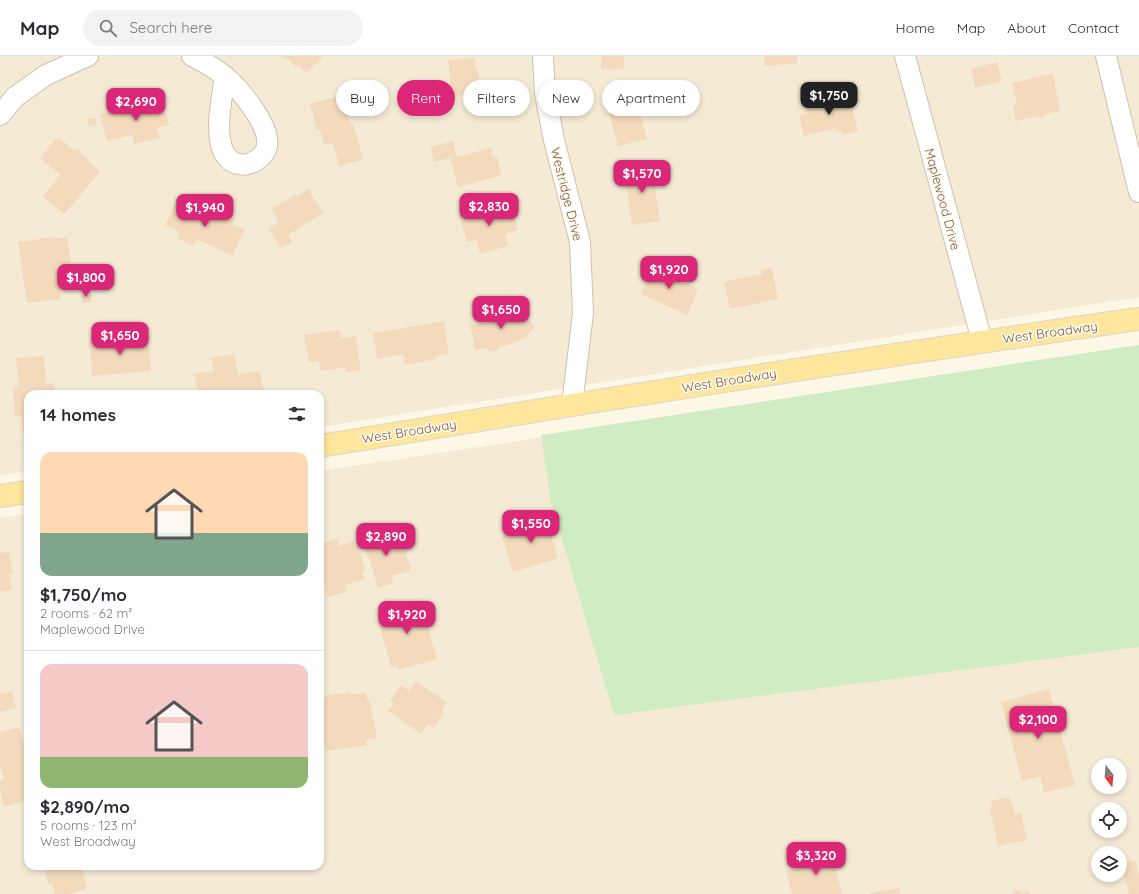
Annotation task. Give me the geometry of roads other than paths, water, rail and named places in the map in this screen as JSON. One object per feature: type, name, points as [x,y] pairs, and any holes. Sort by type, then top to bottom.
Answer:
[{"type":"main road","name":"West Broadway","points":[[324,445],[572,405],[1139,319]]},
{"type":"main road","points":[[0,496],[24,493]]},
{"type":"street","points":[[0,115],[15,97],[46,75],[88,56]]},
{"type":"street","points":[[192,56],[225,76]]},
{"type":"street","name":"Westridge Drive","points":[[543,56],[545,94],[554,140],[580,242],[583,313],[572,405]]},
{"type":"street","name":"Maplewood Drive","points":[[905,56],[982,342]]},
{"type":"street","points":[[1106,56],[1139,192]]}]
